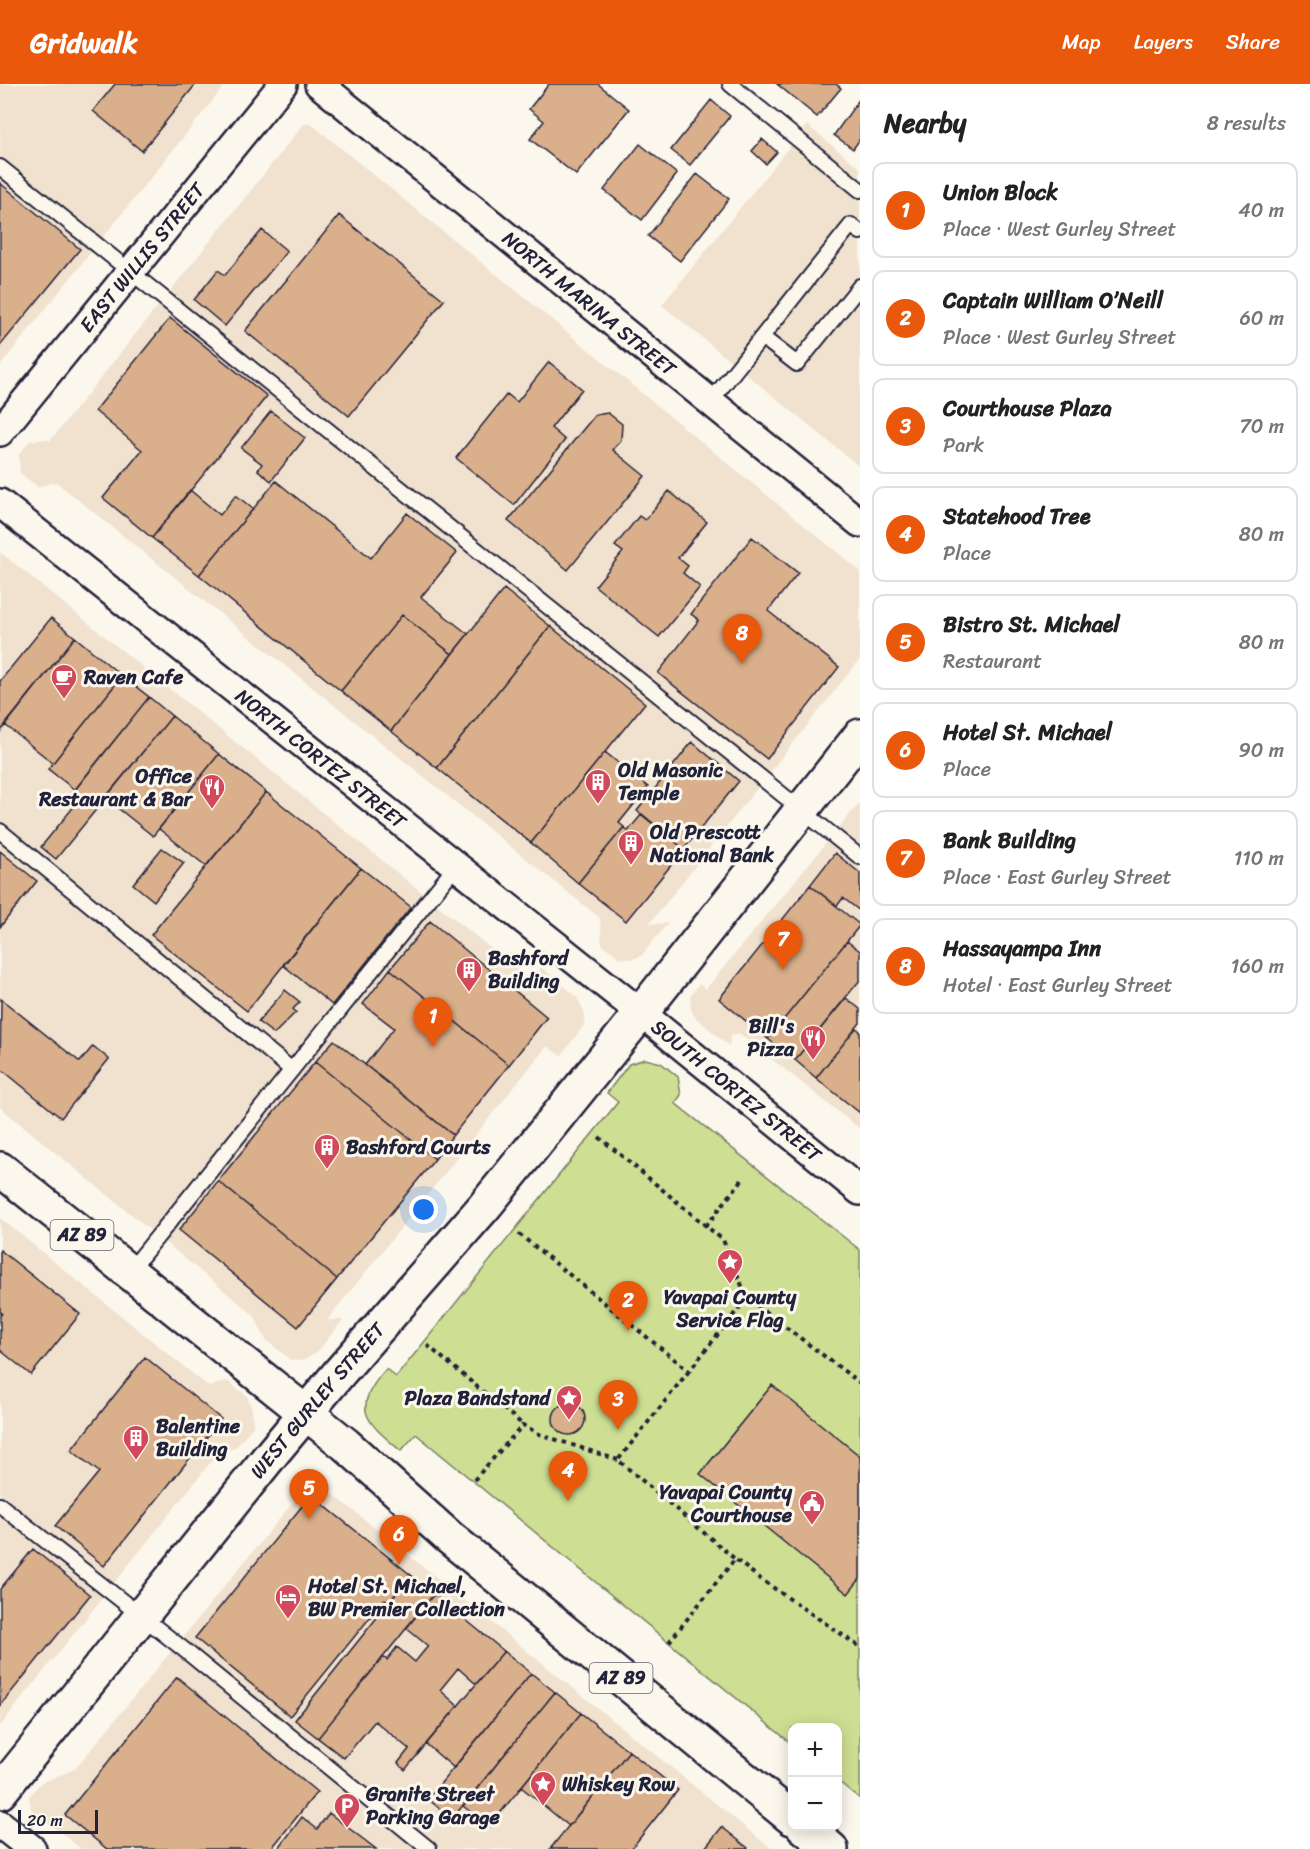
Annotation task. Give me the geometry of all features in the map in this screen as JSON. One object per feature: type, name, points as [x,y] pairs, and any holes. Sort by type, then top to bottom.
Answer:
[{"type":"main road","name":"WEST GURLEY STREET","points":[[0,1792],[307,1413],[484,1207],[860,736]]},
{"type":"main road","name":"AZ 89","points":[[0,1168],[345,1444],[450,1538],[788,1815]]},
{"type":"main road","points":[[808,1831],[831,1849]]},
{"type":"street","name":"EAST WILLIS STREET","points":[[0,432],[283,84]]},
{"type":"street","name":"NORTH MARINA STREET","points":[[319,84],[860,523]]},
{"type":"street","name":"NORTH CORTEZ STREET","points":[[0,503],[641,1013]]},
{"type":"street","name":"SOUTH CORTEZ STREET","points":[[641,1013],[860,1191]]},
{"type":"street","points":[[0,1824],[32,1849]]},
{"type":"lane","points":[[729,84],[860,190]]},
{"type":"lane","points":[[0,167],[860,857]]},
{"type":"lane","points":[[710,402],[851,225],[860,232]]},
{"type":"lane","points":[[762,337],[797,364],[860,286]]},
{"type":"lane","points":[[0,831],[292,1070]]},
{"type":"lane","points":[[129,1272],[456,866]]},
{"type":"lane","points":[[0,1505],[429,1849]]},
{"type":"path","points":[[599,1137],[723,1240],[747,1298],[860,1383]]},
{"type":"path","points":[[706,1226],[742,1180]]},
{"type":"path","points":[[519,1234],[689,1371]]},
{"type":"path","points":[[618,1460],[747,1298]]},
{"type":"path","points":[[427,1345],[523,1425],[554,1439],[618,1460],[735,1559],[860,1647]]},
{"type":"path","points":[[474,1480],[523,1425]]},
{"type":"path","points":[[669,1642],[735,1559]]},
{"type":"shaded area","points":[[0,84],[226,84],[0,366]]},
{"type":"shaded area","points":[[310,123],[860,571],[860,659],[649,924],[668,923],[641,956],[632,959],[620,958],[602,944],[600,918],[56,482],[38,487],[20,473],[19,454],[30,441],[46,439],[50,441],[304,124]]},
{"type":"shaded area","points":[[807,125],[860,168],[860,467],[662,305]]},
{"type":"shaded area","points":[[0,552],[540,988],[540,966],[577,997],[585,1014],[584,1025],[561,1056],[547,1046],[327,1320],[343,1320],[318,1351],[301,1361],[291,1360],[266,1340],[254,1315],[0,1107]]},
{"type":"shaded area","points":[[860,802],[860,1129],[739,1033],[730,1036],[729,1046],[695,1017],[691,1009],[690,996],[699,984],[706,989]]},
{"type":"shaded area","points":[[0,1218],[209,1387],[227,1381],[247,1396],[252,1409],[253,1426],[235,1448],[218,1453],[0,1726]]},
{"type":"shaded area","points":[[318,1482],[772,1849],[81,1849],[31,1809],[29,1797],[40,1783],[75,1769],[308,1484]]},
{"type":"green space","points":[[645,1059],[661,1063],[678,1077],[681,1095],[675,1103],[860,1250],[860,1799],[842,1784],[842,1723],[788,1723],[788,1741],[416,1434],[401,1451],[371,1423],[367,1414],[368,1395],[386,1369],[396,1377],[618,1102],[607,1093],[629,1064]]},
{"type":"building","points":[[115,84],[196,84],[142,151],[93,111]]},
{"type":"building","points":[[549,84],[598,84],[629,109],[576,175],[530,139],[544,121],[529,109]]},
{"type":"building","points":[[777,84],[836,84],[841,88],[817,117]]},
{"type":"building","points":[[860,98],[860,139],[853,149],[834,135]]},
{"type":"building","points":[[711,100],[730,116],[690,165],[671,150]]},
{"type":"building","points":[[762,139],[777,152],[766,164],[752,151]]},
{"type":"building","points":[[640,144],[677,174],[642,220],[604,190]]},
{"type":"building","points":[[697,174],[729,199],[680,261],[648,236]]},
{"type":"building","points":[[0,183],[80,249],[0,346]]},
{"type":"building","points":[[339,215],[444,300],[349,416],[245,331]]},
{"type":"building","points":[[262,230],[287,251],[225,326],[194,300],[218,270],[225,275]]},
{"type":"building","points":[[170,318],[267,396],[152,538],[103,498],[142,450],[95,411]]},
{"type":"building","points":[[549,362],[582,389],[551,428],[565,440],[514,505],[456,458],[507,394],[517,402]]},
{"type":"building","points":[[271,411],[305,438],[271,481],[258,470],[262,464],[241,448]]},
{"type":"building","points":[[608,413],[622,424],[621,440],[613,450],[645,476],[568,570],[508,521],[595,415]]},
{"type":"building","points":[[276,481],[371,558],[407,513],[457,553],[421,597],[468,634],[452,654],[402,615],[341,691],[199,575]]},
{"type":"building","points":[[190,490],[220,515],[236,495],[253,509],[199,575],[152,538]]},
{"type":"building","points":[[669,491],[707,522],[678,558],[688,566],[683,573],[700,587],[659,637],[595,586],[623,552],[615,546],[639,516],[645,520]]},
{"type":"building","points":[[752,537],[798,573],[768,611],[839,667],[767,759],[658,673],[699,620],[691,614]]},
{"type":"building","points":[[504,589],[550,626],[437,768],[391,731]]},
{"type":"building","points":[[402,615],[452,654],[391,731],[341,691]]},
{"type":"building","points":[[51,618],[75,637],[0,732],[0,681]]},
{"type":"building","points":[[550,626],[645,703],[531,843],[437,768]]},
{"type":"building","name":"Raven Cafe","points":[[75,637],[122,676],[53,763],[5,725]]},
{"type":"building","points":[[122,676],[149,697],[75,790],[48,769]]},
{"type":"building","points":[[149,697],[172,716],[56,859],[41,847],[76,804],[68,798]]},
{"type":"building","points":[[172,716],[219,754],[153,836],[105,798]]},
{"type":"building","points":[[692,742],[739,781],[684,849],[637,811]]},
{"type":"building","name":"Old Masonic Temple","points":[[605,752],[648,787],[619,823],[624,827],[578,883],[531,843]]},
{"type":"building","name":"Office Restaurant & Bar","points":[[219,754],[266,792],[206,866],[159,829]]},
{"type":"building","points":[[266,792],[361,868],[247,1011],[151,935]]},
{"type":"building","name":"Old Prescott National Bank","points":[[642,814],[684,849],[626,921],[578,883],[624,827],[628,831]]},
{"type":"building","points":[[162,848],[184,863],[154,901],[133,884]]},
{"type":"building","points":[[0,851],[37,881],[0,927]]},
{"type":"building","points":[[835,853],[860,873],[860,911],[843,898],[837,906],[810,885]]},
{"type":"building","points":[[361,868],[411,907],[332,1005],[283,965]]},
{"type":"building","points":[[810,885],[860,925],[768,1039],[719,999]]},
{"type":"building","name":"Bashford Building","points":[[430,921],[547,1017],[509,1065],[390,969]]},
{"type":"building","points":[[847,941],[860,951],[860,980],[795,1060],[768,1039]]},
{"type":"building","points":[[390,969],[509,1065],[453,1135],[365,1065],[394,1028],[363,1004]]},
{"type":"building","points":[[285,990],[300,1002],[293,1009],[296,1012],[274,1034],[258,1022]]},
{"type":"building","points":[[846,998],[860,1009],[860,1023],[816,1078],[795,1060]]},
{"type":"building","points":[[1,999],[80,1062],[93,1046],[109,1059],[61,1118],[0,1068]]},
{"type":"building","points":[[856,1028],[860,1031],[860,1113],[816,1078]]},
{"type":"building","points":[[334,1040],[453,1135],[435,1159],[315,1062]]},
{"type":"building","name":"Bashford Courts","points":[[315,1062],[435,1159],[337,1279],[218,1181]]},
{"type":"building","points":[[218,1181],[337,1279],[298,1327],[179,1230]]},
{"type":"building","points":[[0,1250],[80,1314],[31,1375],[0,1350],[0,1316],[2,1313],[0,1312]]},
{"type":"building","name":"Balentine Building","points":[[145,1357],[221,1419],[104,1566],[55,1526],[99,1472],[71,1450]]},
{"type":"building","name":"Yavapai County Courthouse","points":[[772,1385],[860,1456],[860,1579],[848,1594],[700,1474]]},
{"type":"building","points":[[569,1403],[580,1408],[585,1419],[580,1430],[569,1435],[558,1430],[553,1419],[558,1408]]},
{"type":"building","name":"Hotel St. Michael, BW Premier Collection","points":[[311,1495],[411,1575],[389,1602],[385,1599],[290,1716],[195,1638]]},
{"type":"building","points":[[33,1549],[90,1595],[0,1706],[0,1589]]},
{"type":"building","points":[[411,1575],[434,1594],[318,1738],[295,1720]]},
{"type":"building","points":[[434,1594],[504,1651],[476,1684],[458,1668],[440,1690],[458,1706],[405,1770],[398,1763],[409,1749],[375,1721],[344,1758],[318,1738],[383,1657],[387,1660],[397,1647],[415,1662],[428,1646],[406,1628]]},
{"type":"building","points":[[504,1651],[531,1673],[454,1768],[426,1744]]},
{"type":"building","points":[[531,1673],[555,1692],[452,1819],[428,1799]]},
{"type":"building","points":[[177,1677],[317,1792],[271,1849],[107,1849],[65,1815]]},
{"type":"building","points":[[555,1692],[581,1713],[489,1827],[463,1806]]},
{"type":"building","points":[[581,1713],[629,1751],[569,1826],[521,1787]]},
{"type":"building","points":[[629,1751],[678,1790],[631,1849],[550,1849]]},
{"type":"building","name":"Granite Street Parking Garage","points":[[329,1813],[376,1849],[278,1849],[302,1817],[317,1829]]},
{"type":"building","points":[[722,1827],[748,1848],[704,1849]]},
{"type":"place","name":"Hassayampa Inn","points":[[742,664]]},
{"type":"place","name":"Raven Cafe","points":[[64,700]]},
{"type":"place","name":"Old Masonic Temple","points":[[598,805]]},
{"type":"place","name":"Office Restaurant & Bar","points":[[212,810]]},
{"type":"place","name":"Old Prescott National Bank","points":[[631,866]]},
{"type":"place","name":"Bank Building","points":[[783,970]]},
{"type":"place","name":"Bashford Building","points":[[469,993]]},
{"type":"place","name":"Union Block","points":[[433,1047]]},
{"type":"place","name":"Bill's Pizza","points":[[813,1061]]},
{"type":"place","name":"Bashford Courts","points":[[327,1170]]},
{"type":"place","name":"Yavapai County Service Flag","points":[[730,1285]]},
{"type":"place","name":"Captain William O’Neill","points":[[628,1331]]},
{"type":"place","name":"Plaza Bandstand","points":[[569,1421]]},
{"type":"place","name":"Courthouse Plaza","points":[[618,1430]]},
{"type":"place","name":"Balentine Building","points":[[136,1461]]},
{"type":"place","name":"Statehood Tree","points":[[568,1501]]},
{"type":"place","name":"Bistro St. Michael","points":[[309,1519]]},
{"type":"place","name":"Yavapai County Courthouse","points":[[812,1526]]},
{"type":"place","name":"Hotel St. Michael","points":[[399,1565]]},
{"type":"place","name":"Hotel St. Michael, BW Premier Collection","points":[[288,1620]]},
{"type":"place","name":"Whiskey Row","points":[[543,1807]]},
{"type":"place","name":"Granite Street Parking Garage","points":[[347,1829]]}]
